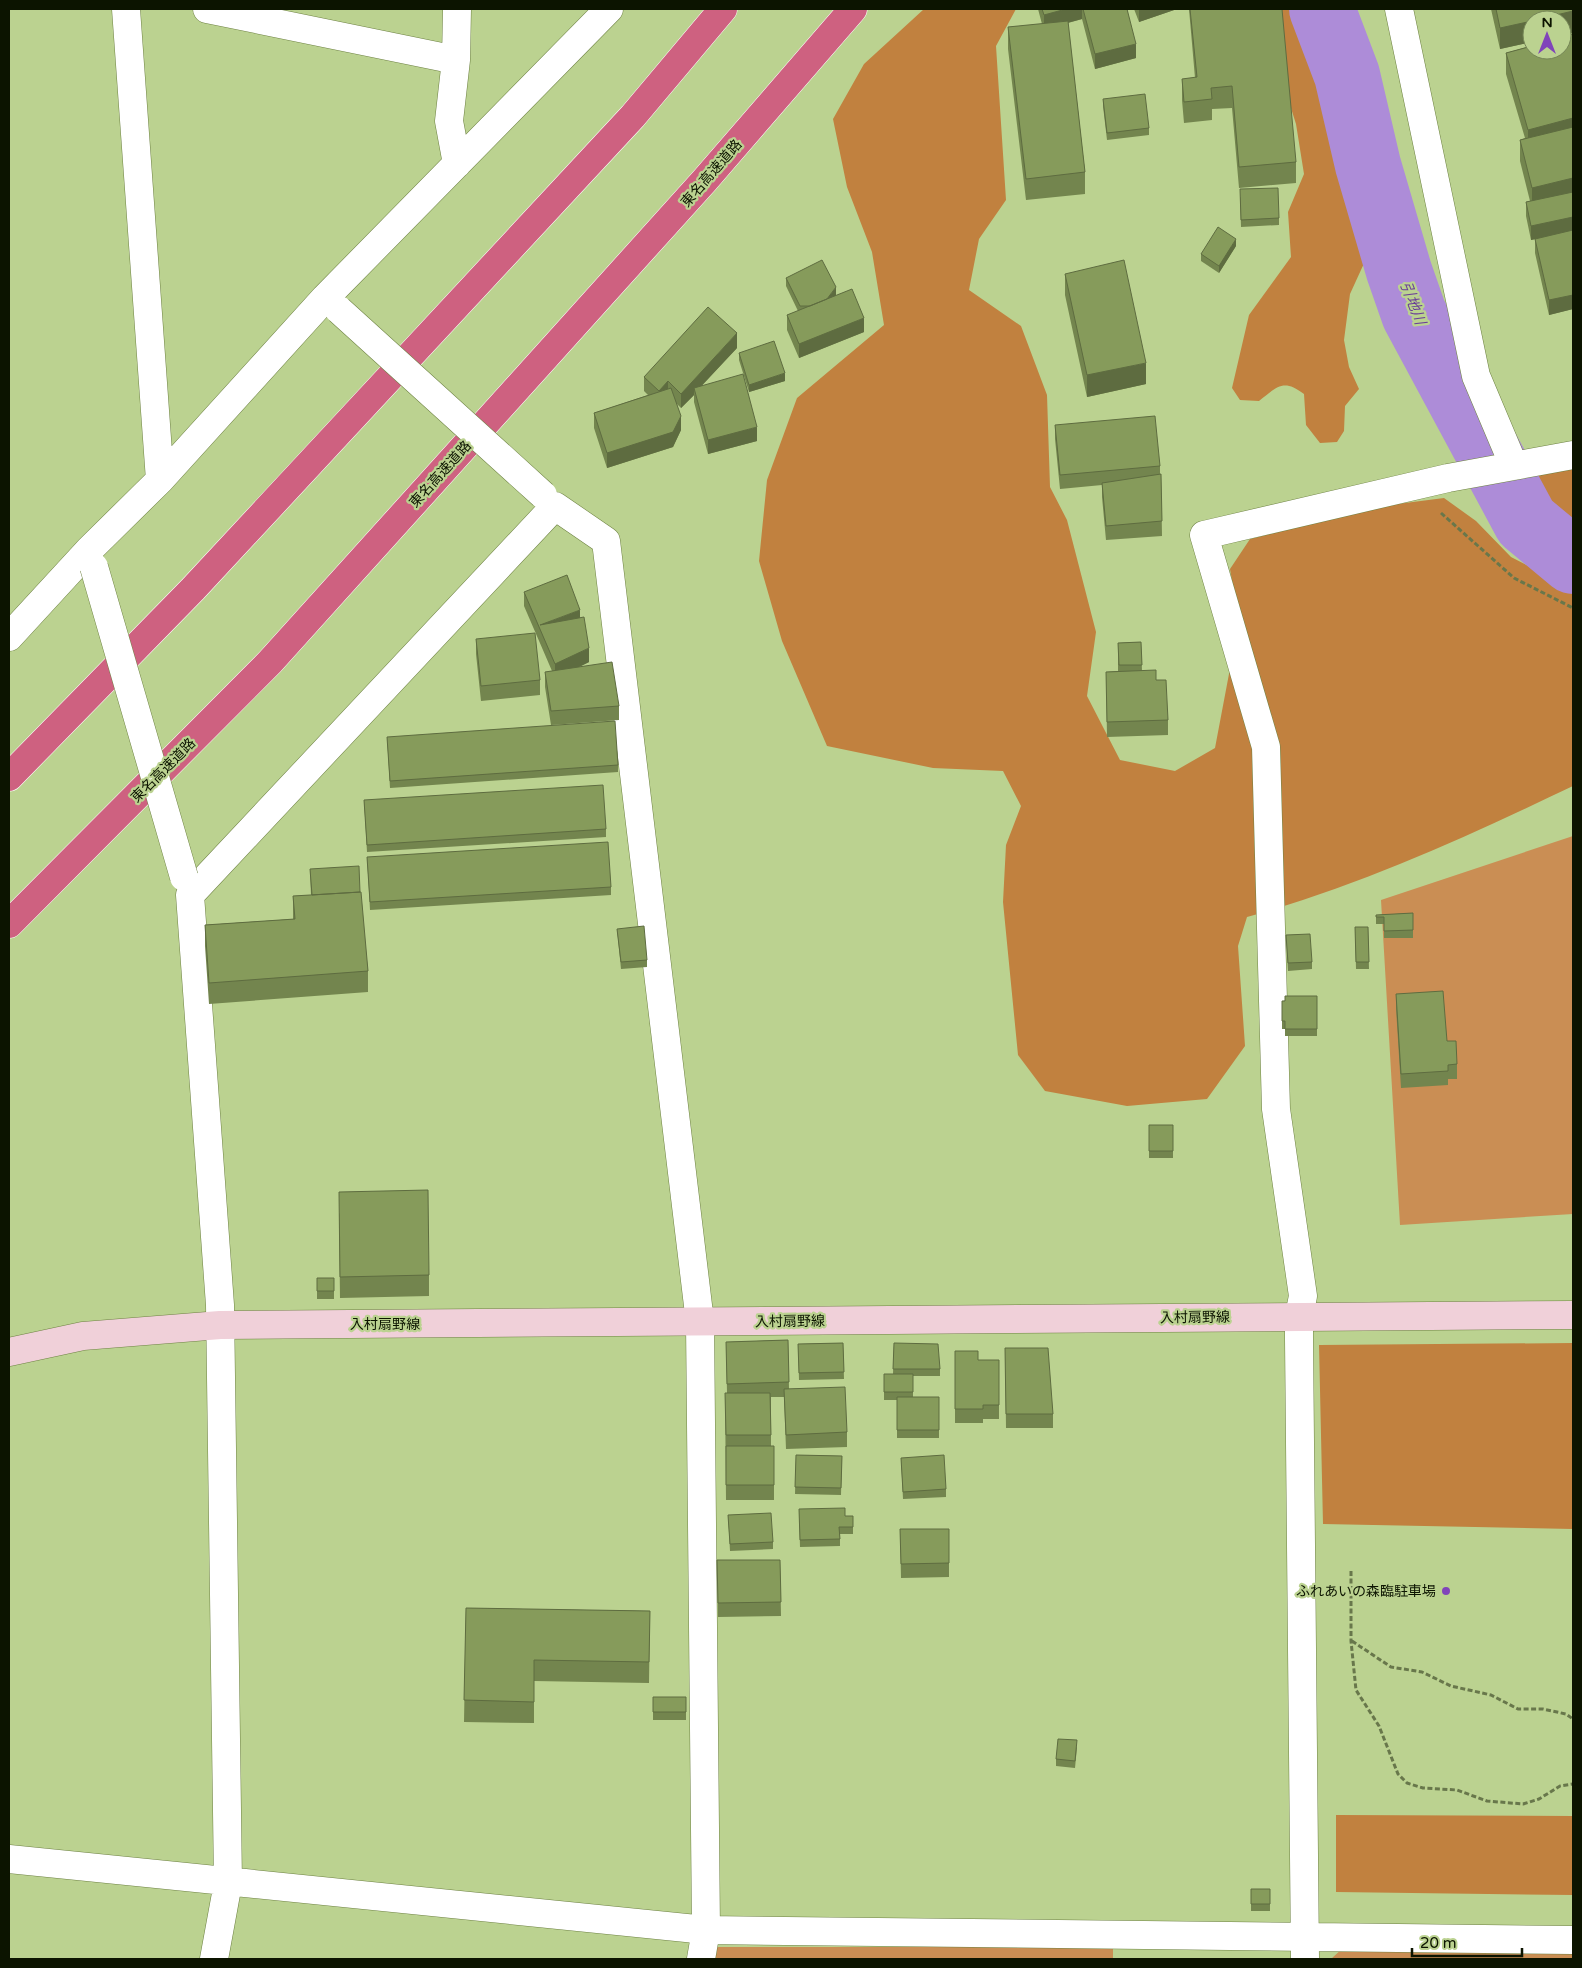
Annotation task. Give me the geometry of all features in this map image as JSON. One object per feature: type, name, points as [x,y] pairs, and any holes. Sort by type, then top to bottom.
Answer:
[{"type":"highway","points":[[9,777],[193,588],[633,116],[723,9]]},
{"type":"highway","name":"東名高速道路","points":[[9,924],[270,662],[698,188],[853,9]]},
{"type":"street","points":[[126,9],[160,480]]},
{"type":"street","points":[[207,9],[456,60]]},
{"type":"street","points":[[457,9],[456,60],[449,121],[457,164]]},
{"type":"street","points":[[9,637],[92,558],[160,480],[332,304],[457,164],[609,9]]},
{"type":"street","points":[[1399,9],[1476,376],[1514,466]]},
{"type":"street","points":[[332,304],[549,500],[606,541],[700,1322],[706,1930],[701,1959]]},
{"type":"street","points":[[1305,1948],[1298,1316],[1303,1296],[1276,1109],[1266,747],[1204,535],[1448,478],[1573,455]]},
{"type":"street","points":[[187,886],[549,500]]},
{"type":"street","points":[[92,558],[187,886],[220,1325],[228,1882],[214,1959]]},
{"type":"street","name":"入村扇野線","points":[[9,1352],[83,1336],[220,1325],[1573,1315]]},
{"type":"street","points":[[9,1859],[706,1930],[1305,1948],[1573,1940]]},
{"type":"path","points":[[1420,485],[1437,510],[1514,578],[1573,608]]},
{"type":"path","points":[[1351,1571],[1351,1641],[1356,1690],[1379,1726],[1398,1774],[1407,1783],[1423,1788],[1456,1790],[1487,1802],[1523,1804],[1539,1799],[1560,1786],[1573,1784]]},
{"type":"path","points":[[1351,1641],[1391,1667],[1422,1672],[1451,1686],[1491,1695],[1518,1709],[1543,1709],[1566,1714],[1573,1719]]},
{"type":"shaded area","points":[[924,9],[1016,9],[996,46],[1006,200],[979,239],[969,290],[1021,326],[1047,395],[1050,487],[1067,520],[1096,632],[1087,696],[1120,760],[1175,771],[1215,748],[1239,621],[1230,569],[1250,539],[1382,506],[1444,498],[1476,521],[1511,557],[1573,589],[1573,786],[1413,859],[1289,905],[1247,917],[1238,946],[1245,1046],[1207,1099],[1127,1106],[1045,1091],[1018,1055],[1003,902],[1006,845],[1021,806],[1003,771],[933,768],[827,746],[782,641],[759,561],[767,480],[797,398],[884,325],[872,252],[847,187],[833,119],[864,64]]},
{"type":"shaded area","points":[[1278,9],[1315,9],[1336,81],[1338,132],[1374,213],[1366,259],[1350,294],[1344,340],[1349,367],[1359,389],[1345,406],[1344,431],[1337,442],[1320,443],[1306,425],[1304,394],[1297,389],[1291,386],[1280,386],[1259,401],[1240,400],[1232,388],[1249,315],[1291,257],[1288,212],[1304,174],[1296,124],[1279,70]]},
{"type":"shaded area","points":[[1573,464],[1573,533],[1544,514],[1525,484],[1534,470]]},
{"type":"shaded area","points":[[1573,836],[1573,1214],[1400,1225],[1381,900]]},
{"type":"shaded area","points":[[1573,1343],[1573,1529],[1323,1524],[1319,1345]]},
{"type":"shaded area","points":[[1336,1815],[1573,1816],[1573,1895],[1336,1892]]},
{"type":"shaded area","points":[[716,1947],[1113,1947],[1113,1959],[714,1959]]},
{"type":"shaded area","points":[[1343,1948],[1573,1952],[1573,1959],[1331,1959]]},
{"type":"building","points":[[1042,9],[1066,9],[1044,15]]},
{"type":"building","points":[[1083,9],[1127,9],[1136,44],[1095,54]]},
{"type":"building","points":[[1190,9],[1282,9],[1296,162],[1239,167],[1232,86],[1211,88],[1212,99],[1184,102],[1182,79],[1197,77]]},
{"type":"building","points":[[1496,9],[1573,9],[1572,11],[1522,10],[1522,23],[1500,28]]},
{"type":"building","points":[[1068,21],[1085,172],[1026,179],[1008,27]]},
{"type":"building","points":[[1572,34],[1573,118],[1528,130],[1506,53],[1522,49],[1522,60],[1572,60]]},
{"type":"building","points":[[1145,94],[1149,128],[1107,133],[1103,99]]},
{"type":"building","points":[[1573,127],[1573,178],[1532,188],[1520,140]]},
{"type":"building","points":[[1278,188],[1279,218],[1241,220],[1240,189]]},
{"type":"building","points":[[1573,192],[1573,217],[1531,226],[1526,202]]},
{"type":"building","points":[[1218,227],[1236,239],[1219,266],[1201,254]]},
{"type":"building","points":[[1573,230],[1573,295],[1549,300],[1535,239]]},
{"type":"building","points":[[822,260],[836,287],[827,299],[810,306],[800,306],[786,278]]},
{"type":"building","points":[[1124,260],[1146,363],[1087,375],[1065,274]]},
{"type":"building","points":[[852,289],[864,318],[799,344],[787,315]]},
{"type":"building","points":[[708,307],[737,333],[681,394],[668,381],[659,391],[644,377]]},
{"type":"building","points":[[774,341],[785,373],[749,385],[739,353]]},
{"type":"building","points":[[743,374],[757,427],[708,440],[694,388]]},
{"type":"building","points":[[671,388],[681,416],[673,432],[607,453],[594,413]]},
{"type":"building","points":[[1155,416],[1160,466],[1060,475],[1055,425]]},
{"type":"building","points":[[1161,474],[1162,521],[1106,526],[1102,483]]},
{"type":"building","points":[[567,575],[580,610],[540,625],[584,617],[589,648],[555,664],[524,592]]},
{"type":"building","points":[[535,633],[540,680],[481,686],[476,639]]},
{"type":"building","points":[[1141,642],[1142,665],[1119,665],[1118,643]]},
{"type":"building","points":[[612,662],[619,706],[551,711],[545,672]]},
{"type":"building","points":[[1156,670],[1156,680],[1166,680],[1168,720],[1107,722],[1106,672]]},
{"type":"building","points":[[615,721],[618,765],[390,781],[387,737]]},
{"type":"building","points":[[603,785],[606,829],[367,845],[364,800]]},
{"type":"building","points":[[608,842],[611,887],[370,902],[367,857]]},
{"type":"building","points":[[359,866],[360,892],[312,895],[310,869]]},
{"type":"building","points":[[361,892],[368,971],[209,983],[205,925],[295,919],[293,896]]},
{"type":"building","points":[[1413,913],[1413,930],[1384,931],[1384,917],[1376,917],[1376,915]]},
{"type":"building","points":[[644,926],[647,960],[621,962],[617,929]]},
{"type":"building","points":[[1355,927],[1368,927],[1369,962],[1356,962]]},
{"type":"building","points":[[1310,934],[1312,962],[1288,963],[1286,935]]},
{"type":"building","points":[[1443,991],[1447,1041],[1456,1041],[1457,1064],[1448,1065],[1448,1071],[1401,1074],[1396,994]]},
{"type":"building","points":[[1285,996],[1317,996],[1317,1029],[1285,1029],[1285,1021],[1282,1021],[1282,1001],[1285,1001]]},
{"type":"building","points":[[1149,1125],[1173,1125],[1173,1151],[1149,1151]]},
{"type":"building","points":[[428,1190],[429,1275],[340,1277],[339,1192]]},
{"type":"building","points":[[317,1278],[334,1278],[334,1291],[317,1291]]},
{"type":"building","points":[[788,1340],[789,1382],[727,1384],[726,1342]]},
{"type":"building","points":[[843,1343],[844,1372],[799,1373],[798,1344]]},
{"type":"building","points":[[894,1343],[938,1344],[940,1369],[893,1369]]},
{"type":"building","points":[[1005,1348],[1048,1348],[1053,1414],[1006,1414]]},
{"type":"building","points":[[955,1351],[978,1351],[978,1360],[999,1360],[999,1405],[983,1405],[983,1409],[955,1409]]},
{"type":"building","points":[[884,1374],[913,1374],[913,1392],[884,1392]]},
{"type":"building","points":[[845,1387],[847,1432],[786,1435],[784,1389]]},
{"type":"building","points":[[725,1393],[770,1393],[771,1435],[726,1435]]},
{"type":"building","points":[[897,1397],[939,1397],[939,1430],[897,1430]]},
{"type":"building","points":[[726,1446],[774,1446],[774,1485],[726,1485]]},
{"type":"building","points":[[796,1455],[842,1456],[841,1488],[795,1487]]},
{"type":"building","points":[[944,1455],[946,1489],[903,1492],[901,1458]]},
{"type":"building","points":[[845,1508],[845,1516],[853,1516],[853,1527],[839,1527],[840,1539],[800,1540],[799,1509]]},
{"type":"building","points":[[771,1513],[773,1542],[730,1544],[728,1515]]},
{"type":"building","points":[[900,1529],[949,1529],[949,1563],[901,1564]]},
{"type":"building","points":[[717,1560],[780,1560],[781,1602],[718,1603]]},
{"type":"building","points":[[466,1608],[650,1611],[649,1662],[534,1660],[534,1702],[464,1700]]},
{"type":"building","points":[[653,1697],[686,1697],[686,1712],[653,1712]]},
{"type":"building","points":[[1058,1739],[1077,1740],[1075,1761],[1056,1759]]},
{"type":"building","points":[[1251,1889],[1270,1889],[1270,1904],[1251,1904]]},
{"type":"waterway","name":"引地川","points":[[1322,9],[1347,75],[1368,165],[1399,271],[1414,314],[1526,522],[1573,561]]},
{"type":"place","name":"ふれあいの森臨駐車場","points":[[1446,1591]]}]
